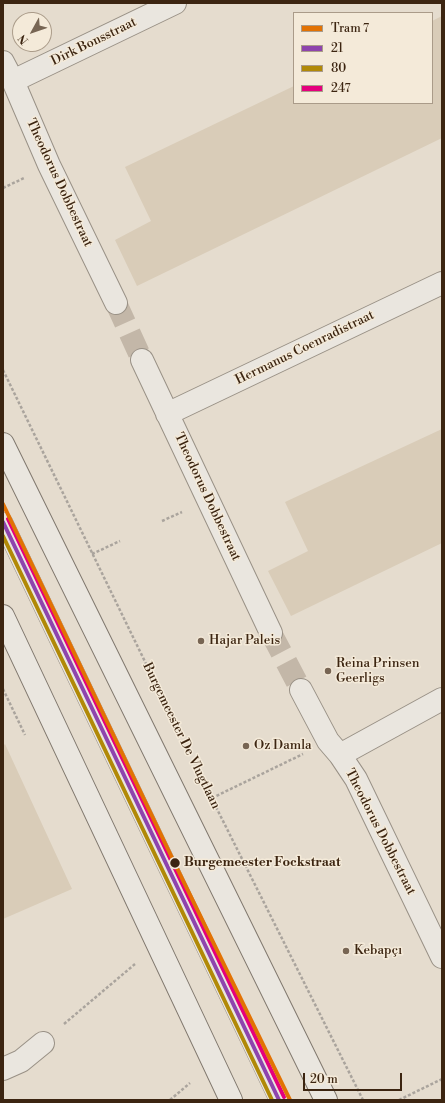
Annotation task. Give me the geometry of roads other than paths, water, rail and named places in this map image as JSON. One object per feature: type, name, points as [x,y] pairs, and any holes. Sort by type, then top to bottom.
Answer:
[{"type":"street","name":"Dirk Bonsstraat","points":[[8,72],[175,3]]},
{"type":"street","name":"Theodorus Dobbestraat","points":[[8,72],[50,165],[116,303]]},
{"type":"street","name":"Hermanus Coenradistraat","points":[[167,414],[442,283]]},
{"type":"street","name":"Theodorus Dobbestraat","points":[[142,360],[271,633]]},
{"type":"street","points":[[3,444],[326,1100]]},
{"type":"street","points":[[3,616],[232,1100]]},
{"type":"street","name":"Theodorus Dobbestraat","points":[[301,690],[334,748],[356,779],[442,957]]},
{"type":"street","points":[[334,748],[442,699]]},
{"type":"street","points":[[3,1069],[20,1061],[43,1043]]},
{"type":"lane","points":[[3,522],[279,1100]]},
{"type":"tunnel","points":[[116,303],[142,360]]},
{"type":"tunnel","points":[[271,633],[301,690]]},
{"type":"tram line","name":"7","points":[[3,504],[175,864],[290,1100]]},
{"type":"place","name":"Hajar Paleis","points":[[201,641]]},
{"type":"place","name":"Reina Prinsen Geerligs","points":[[328,671]]},
{"type":"place","name":"Oz Damla","points":[[246,746]]},
{"type":"place","name":"Burgemeester Fockstraat","points":[[175,863]]},
{"type":"place","name":"Kebapçı","points":[[346,951]]}]
